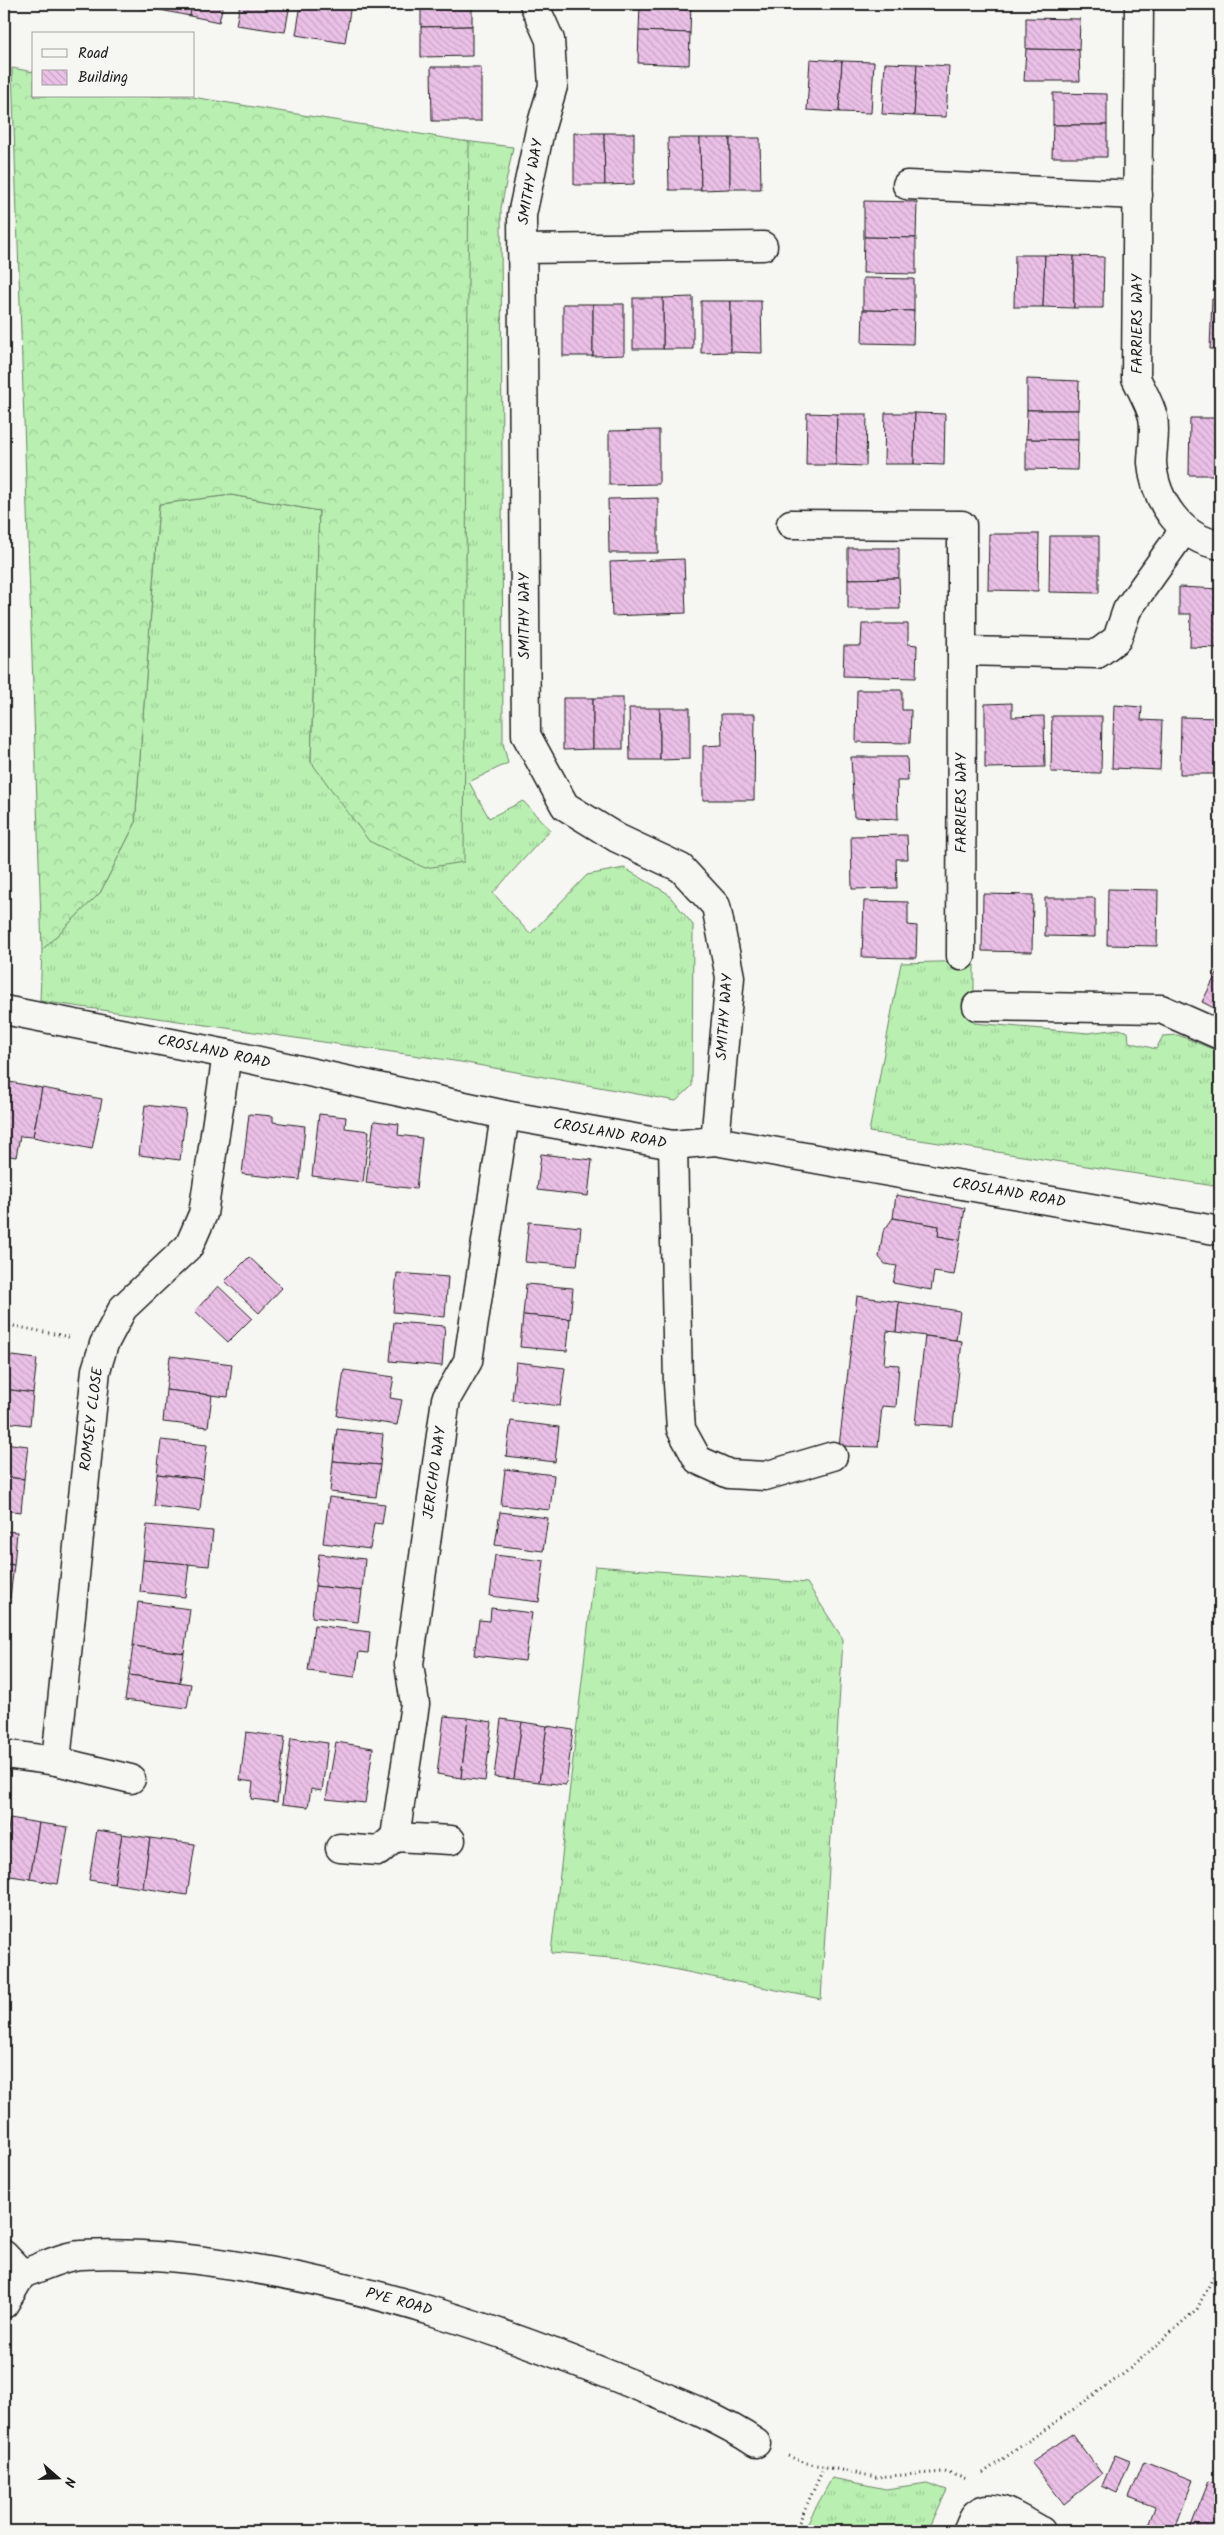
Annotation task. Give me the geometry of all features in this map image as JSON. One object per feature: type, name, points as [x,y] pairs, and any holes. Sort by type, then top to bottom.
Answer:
[{"type":"street","name":"SMITHY WAY","points":[[534,4],[550,40],[553,86],[540,130],[522,215],[526,735],[565,806],[617,838],[682,868],[716,906],[730,977],[714,1141]]},
{"type":"street","name":"FARRIERS WAY","points":[[1138,4],[1136,378],[1153,418],[1152,465],[1162,503],[1184,530],[1212,544],[1220,545]]},
{"type":"street","points":[[907,185],[1138,194]]},
{"type":"street","points":[[522,248],[763,246]]},
{"type":"street","name":"FARRIERS WAY","points":[[791,524],[962,525],[961,956]]},
{"type":"street","points":[[962,650],[1097,654],[1117,639],[1127,610],[1184,530]]},
{"type":"street","points":[[977,1006],[1161,1010],[1220,1035]]},
{"type":"street","name":"CROSLAND ROAD","points":[[4,1010],[227,1054],[505,1115],[673,1145],[714,1141],[1220,1231]]},
{"type":"street","name":"ROMSEY CLOSE","points":[[56,1761],[96,1370],[104,1344],[124,1308],[189,1246],[203,1214],[227,1054]]},
{"type":"street","name":"JERICHO WAY","points":[[395,1837],[415,1704],[409,1664],[446,1400],[468,1361],[505,1115]]},
{"type":"street","points":[[673,1145],[678,1384],[681,1429],[698,1460],[729,1474],[766,1476],[833,1456]]},
{"type":"street","points":[[4,1754],[56,1761],[131,1779]]},
{"type":"street","points":[[340,1848],[379,1851],[395,1837],[451,1840]]},
{"type":"street","name":"PYE ROAD","points":[[4,2304],[13,2265],[78,2255],[156,2255],[225,2263],[300,2276],[456,2318],[546,2350],[732,2426],[756,2443]]},
{"type":"street","points":[[967,2531],[975,2514],[986,2508],[999,2510],[1041,2531]]},
{"type":"path","points":[[4,1324],[104,1344]]},
{"type":"path","points":[[978,2476],[1125,2373],[1197,2309],[1220,2264]]},
{"type":"path","points":[[756,2443],[806,2463],[876,2477],[945,2472],[971,2481],[965,2487]]},
{"type":"path","points":[[795,2531],[824,2467]]},
{"type":"green space","points":[[12,68],[32,72],[32,98],[195,97],[469,142],[464,862],[425,868],[369,841],[311,762],[319,511],[231,495],[159,504],[135,824],[100,893],[42,950]]},
{"type":"green space","points":[[464,141],[513,147],[501,208],[503,743],[508,763],[469,782],[489,818],[523,801],[550,830],[493,893],[530,934],[587,875],[624,868],[667,893],[693,925],[692,1086],[676,1101],[461,1062],[40,1001],[42,950],[100,893],[135,824],[159,504],[231,495],[319,511],[311,762]]},
{"type":"green space","points":[[974,961],[974,1023],[1088,1033],[1119,1029],[1128,1032],[1129,1042],[1156,1049],[1163,1036],[1178,1035],[1220,1052],[1220,1184],[1208,1185],[869,1132],[901,963]]},
{"type":"green space","points":[[595,1566],[807,1583],[843,1639],[821,1999],[623,1959],[551,1953]]},
{"type":"green space","points":[[832,2478],[886,2489],[927,2483],[947,2490],[928,2531],[803,2531]]},
{"type":"building","points":[[112,4],[153,4],[151,10]]},
{"type":"building","points":[[161,4],[192,4],[190,16],[160,10]]},
{"type":"building","points":[[192,4],[223,4],[219,22],[190,16]]},
{"type":"building","points":[[240,4],[290,4],[285,32],[236,25]]},
{"type":"building","points":[[301,4],[351,4],[345,43],[296,35]]},
{"type":"building","points":[[421,4],[472,4],[472,26],[421,27]]},
{"type":"building","points":[[640,4],[691,4],[690,33],[639,31]]},
{"type":"building","points":[[1026,18],[1080,19],[1079,50],[1026,49]]},
{"type":"building","points":[[472,26],[472,56],[421,57],[421,27]]},
{"type":"building","points":[[639,31],[690,33],[689,65],[638,63]]},
{"type":"building","points":[[1220,31],[1220,79],[1217,79]]},
{"type":"building","points":[[1026,49],[1079,50],[1080,81],[1024,81]]},
{"type":"building","points":[[810,59],[842,61],[839,112],[807,110]]},
{"type":"building","points":[[842,61],[874,62],[871,113],[839,112]]},
{"type":"building","points":[[885,63],[917,64],[914,116],[882,114]]},
{"type":"building","points":[[917,64],[949,66],[946,117],[914,116]]},
{"type":"building","points":[[431,67],[481,67],[481,121],[432,121]]},
{"type":"building","points":[[1053,93],[1107,94],[1107,125],[1053,125]]},
{"type":"building","points":[[1053,125],[1107,125],[1107,157],[1052,157]]},
{"type":"building","points":[[574,133],[604,133],[605,185],[574,185]]},
{"type":"building","points":[[604,133],[634,133],[634,184],[605,185]]},
{"type":"building","points":[[668,138],[700,138],[701,190],[669,190]]},
{"type":"building","points":[[700,138],[730,138],[730,189],[701,190]]},
{"type":"building","points":[[730,138],[760,138],[761,189],[730,189]]},
{"type":"building","points":[[864,201],[917,202],[916,238],[864,237]]},
{"type":"building","points":[[864,237],[916,238],[916,274],[863,273]]},
{"type":"building","points":[[1015,255],[1045,255],[1043,307],[1014,307]]},
{"type":"building","points":[[1045,255],[1074,256],[1074,308],[1043,307]]},
{"type":"building","points":[[1074,256],[1104,257],[1103,308],[1074,308]]},
{"type":"building","points":[[863,278],[914,279],[914,311],[863,310]]},
{"type":"building","points":[[693,297],[693,349],[663,349],[663,298]]},
{"type":"building","points":[[633,298],[663,298],[663,349],[633,349]]},
{"type":"building","points":[[1212,299],[1220,299],[1220,349],[1210,349]]},
{"type":"building","points":[[701,301],[731,301],[731,352],[701,353]]},
{"type":"building","points":[[731,301],[761,301],[762,353],[731,352]]},
{"type":"building","points":[[563,304],[593,304],[593,356],[563,356]]},
{"type":"building","points":[[593,304],[624,304],[624,355],[593,356]]},
{"type":"building","points":[[863,310],[914,311],[913,344],[862,343]]},
{"type":"building","points":[[1027,379],[1079,381],[1078,410],[1027,410]]},
{"type":"building","points":[[1027,410],[1078,410],[1078,440],[1026,439]]},
{"type":"building","points":[[807,413],[837,414],[836,465],[806,465]]},
{"type":"building","points":[[885,413],[915,413],[914,464],[884,464]]},
{"type":"building","points":[[915,413],[945,414],[944,465],[914,464]]},
{"type":"building","points":[[837,414],[867,414],[866,466],[836,465]]},
{"type":"building","points":[[1190,418],[1220,418],[1220,475],[1189,475]]},
{"type":"building","points":[[659,430],[659,484],[609,485],[609,431]]},
{"type":"building","points":[[1026,439],[1078,440],[1077,470],[1026,469]]},
{"type":"building","points":[[658,498],[658,553],[609,553],[608,499]]},
{"type":"building","points":[[989,534],[1039,534],[1038,591],[988,590]]},
{"type":"building","points":[[1050,536],[1099,536],[1099,593],[1049,592]]},
{"type":"building","points":[[848,548],[899,548],[899,578],[848,579]]},
{"type":"building","points":[[684,559],[686,613],[612,616],[610,562]]},
{"type":"building","points":[[899,578],[900,609],[848,609],[848,579]]},
{"type":"building","points":[[1179,587],[1220,589],[1220,648],[1190,647],[1191,614],[1179,614]]},
{"type":"building","points":[[862,624],[908,624],[908,644],[917,645],[916,678],[843,676],[844,646],[861,646]]},
{"type":"building","points":[[857,690],[902,690],[902,710],[911,710],[910,743],[856,742]]},
{"type":"building","points":[[563,698],[593,698],[593,749],[563,750]]},
{"type":"building","points":[[593,698],[623,698],[623,749],[593,749]]},
{"type":"building","points":[[1012,703],[1012,717],[1044,716],[1045,767],[985,768],[985,704]]},
{"type":"building","points":[[1114,705],[1142,707],[1141,720],[1162,721],[1160,770],[1112,768]]},
{"type":"building","points":[[629,708],[660,708],[660,760],[630,760]]},
{"type":"building","points":[[660,708],[690,708],[690,759],[660,760]]},
{"type":"building","points":[[721,714],[755,714],[754,800],[703,800],[703,746],[722,745]]},
{"type":"building","points":[[1052,716],[1102,716],[1101,773],[1051,772]]},
{"type":"building","points":[[1181,717],[1220,718],[1220,774],[1180,774]]},
{"type":"building","points":[[851,757],[907,757],[908,781],[897,781],[898,819],[854,817]]},
{"type":"building","points":[[907,835],[908,859],[896,859],[897,888],[852,889],[851,836]]},
{"type":"building","points":[[1108,889],[1158,890],[1157,946],[1107,945]]},
{"type":"building","points":[[983,894],[1033,895],[1032,952],[982,951]]},
{"type":"building","points":[[1045,898],[1095,898],[1095,937],[1045,936]]},
{"type":"building","points":[[864,901],[908,902],[908,925],[917,926],[916,958],[862,957]]},
{"type":"building","points":[[1220,967],[1220,1011],[1202,1002]]},
{"type":"building","points":[[4,1081],[42,1088],[33,1137],[20,1136],[16,1157],[4,1155]]},
{"type":"building","points":[[42,1088],[102,1099],[92,1149],[33,1137]]},
{"type":"building","points":[[145,1105],[186,1110],[180,1160],[139,1155]]},
{"type":"building","points":[[249,1114],[273,1116],[273,1122],[305,1126],[300,1180],[242,1174]]},
{"type":"building","points":[[319,1114],[346,1117],[345,1128],[369,1131],[363,1182],[312,1176]]},
{"type":"building","points":[[374,1121],[399,1124],[398,1135],[422,1138],[416,1189],[366,1183]]},
{"type":"building","points":[[541,1154],[592,1160],[588,1196],[537,1190]]},
{"type":"building","points":[[896,1195],[965,1208],[960,1240],[938,1236],[939,1226],[893,1218]]},
{"type":"building","points":[[893,1218],[939,1226],[938,1236],[960,1240],[954,1275],[934,1272],[931,1290],[893,1283],[897,1266],[885,1264],[879,1257],[883,1232]]},
{"type":"building","points":[[529,1222],[581,1227],[577,1266],[525,1262]]},
{"type":"building","points":[[249,1257],[282,1288],[259,1313],[225,1281]]},
{"type":"building","points":[[397,1273],[448,1277],[445,1317],[393,1312]]},
{"type":"building","points":[[526,1284],[573,1288],[570,1319],[523,1315]]},
{"type":"building","points":[[218,1286],[252,1318],[228,1342],[195,1311]]},
{"type":"building","points":[[857,1296],[899,1302],[896,1332],[887,1331],[884,1364],[899,1365],[896,1407],[882,1406],[878,1447],[839,1446]]},
{"type":"building","points":[[899,1302],[960,1311],[956,1340],[896,1332]]},
{"type":"building","points":[[523,1315],[570,1319],[567,1351],[520,1347]]},
{"type":"building","points":[[394,1322],[445,1326],[442,1366],[390,1361]]},
{"type":"building","points":[[925,1336],[962,1341],[953,1426],[915,1424]]},
{"type":"building","points":[[4,1355],[37,1359],[33,1393],[4,1389]]},
{"type":"building","points":[[170,1356],[232,1364],[228,1397],[166,1390]]},
{"type":"building","points":[[516,1362],[565,1368],[560,1406],[512,1400]]},
{"type":"building","points":[[344,1370],[394,1377],[390,1398],[402,1400],[397,1425],[337,1416]]},
{"type":"building","points":[[4,1389],[33,1393],[30,1425],[4,1422]]},
{"type":"building","points":[[166,1390],[212,1395],[208,1427],[163,1422]]},
{"type":"building","points":[[511,1421],[559,1427],[555,1462],[506,1456]]},
{"type":"building","points":[[337,1429],[383,1434],[380,1465],[333,1461]]},
{"type":"building","points":[[161,1440],[207,1445],[203,1479],[157,1474]]},
{"type":"building","points":[[4,1443],[28,1446],[24,1479],[4,1477]]},
{"type":"building","points":[[333,1461],[380,1465],[376,1497],[330,1492]]},
{"type":"building","points":[[505,1469],[554,1475],[550,1510],[501,1505]]},
{"type":"building","points":[[157,1474],[203,1479],[200,1511],[154,1506]]},
{"type":"building","points":[[4,1477],[24,1479],[21,1512],[4,1510]]},
{"type":"building","points":[[329,1497],[385,1504],[382,1524],[374,1523],[370,1549],[323,1543]]},
{"type":"building","points":[[500,1512],[548,1518],[543,1551],[495,1545]]},
{"type":"building","points":[[147,1525],[213,1531],[209,1566],[143,1560]]},
{"type":"building","points":[[4,1531],[17,1532],[14,1565],[4,1564]]},
{"type":"building","points":[[319,1554],[365,1559],[362,1591],[315,1586]]},
{"type":"building","points":[[495,1555],[544,1561],[539,1602],[490,1596]]},
{"type":"building","points":[[143,1560],[189,1564],[185,1597],[140,1592]]},
{"type":"building","points":[[4,1564],[14,1565],[10,1598],[4,1597]]},
{"type":"building","points":[[315,1586],[362,1591],[358,1622],[312,1617]]},
{"type":"building","points":[[138,1602],[190,1609],[184,1653],[133,1646]]},
{"type":"building","points":[[491,1608],[532,1613],[525,1661],[474,1655],[479,1620],[490,1621]]},
{"type":"building","points":[[4,1617],[8,1618],[4,1652]]},
{"type":"building","points":[[314,1625],[370,1632],[368,1653],[359,1652],[355,1677],[308,1671]]},
{"type":"building","points":[[133,1646],[184,1653],[180,1682],[129,1675]]},
{"type":"building","points":[[129,1675],[191,1684],[187,1708],[125,1700]]},
{"type":"building","points":[[444,1716],[468,1718],[461,1778],[437,1774]]},
{"type":"building","points":[[468,1718],[492,1722],[485,1781],[461,1778]]},
{"type":"building","points":[[501,1719],[522,1722],[514,1779],[494,1777]]},
{"type":"building","points":[[522,1722],[547,1726],[539,1782],[514,1779]]},
{"type":"building","points":[[547,1726],[573,1730],[566,1785],[539,1782]]},
{"type":"building","points":[[246,1732],[285,1737],[277,1802],[251,1799],[253,1782],[240,1780]]},
{"type":"building","points":[[291,1738],[328,1743],[322,1791],[311,1789],[308,1807],[282,1804]]},
{"type":"building","points":[[336,1742],[373,1748],[365,1803],[326,1799]]},
{"type":"building","points":[[10,1818],[39,1823],[30,1879],[4,1875],[4,1857]]},
{"type":"building","points":[[39,1823],[68,1827],[58,1884],[30,1879]]},
{"type":"building","points":[[97,1830],[122,1834],[114,1884],[89,1880]]},
{"type":"building","points":[[122,1834],[150,1838],[143,1888],[114,1884]]},
{"type":"building","points":[[150,1838],[195,1844],[187,1895],[143,1888]]},
{"type":"building","points":[[1072,2434],[1102,2474],[1064,2504],[1031,2462]]},
{"type":"building","points":[[1115,2455],[1130,2461],[1117,2493],[1102,2486]]},
{"type":"building","points":[[1144,2461],[1193,2480],[1174,2531],[1146,2531],[1155,2507],[1129,2497]]},
{"type":"building","points":[[1209,2481],[1220,2484],[1220,2531],[1189,2531]]}]
